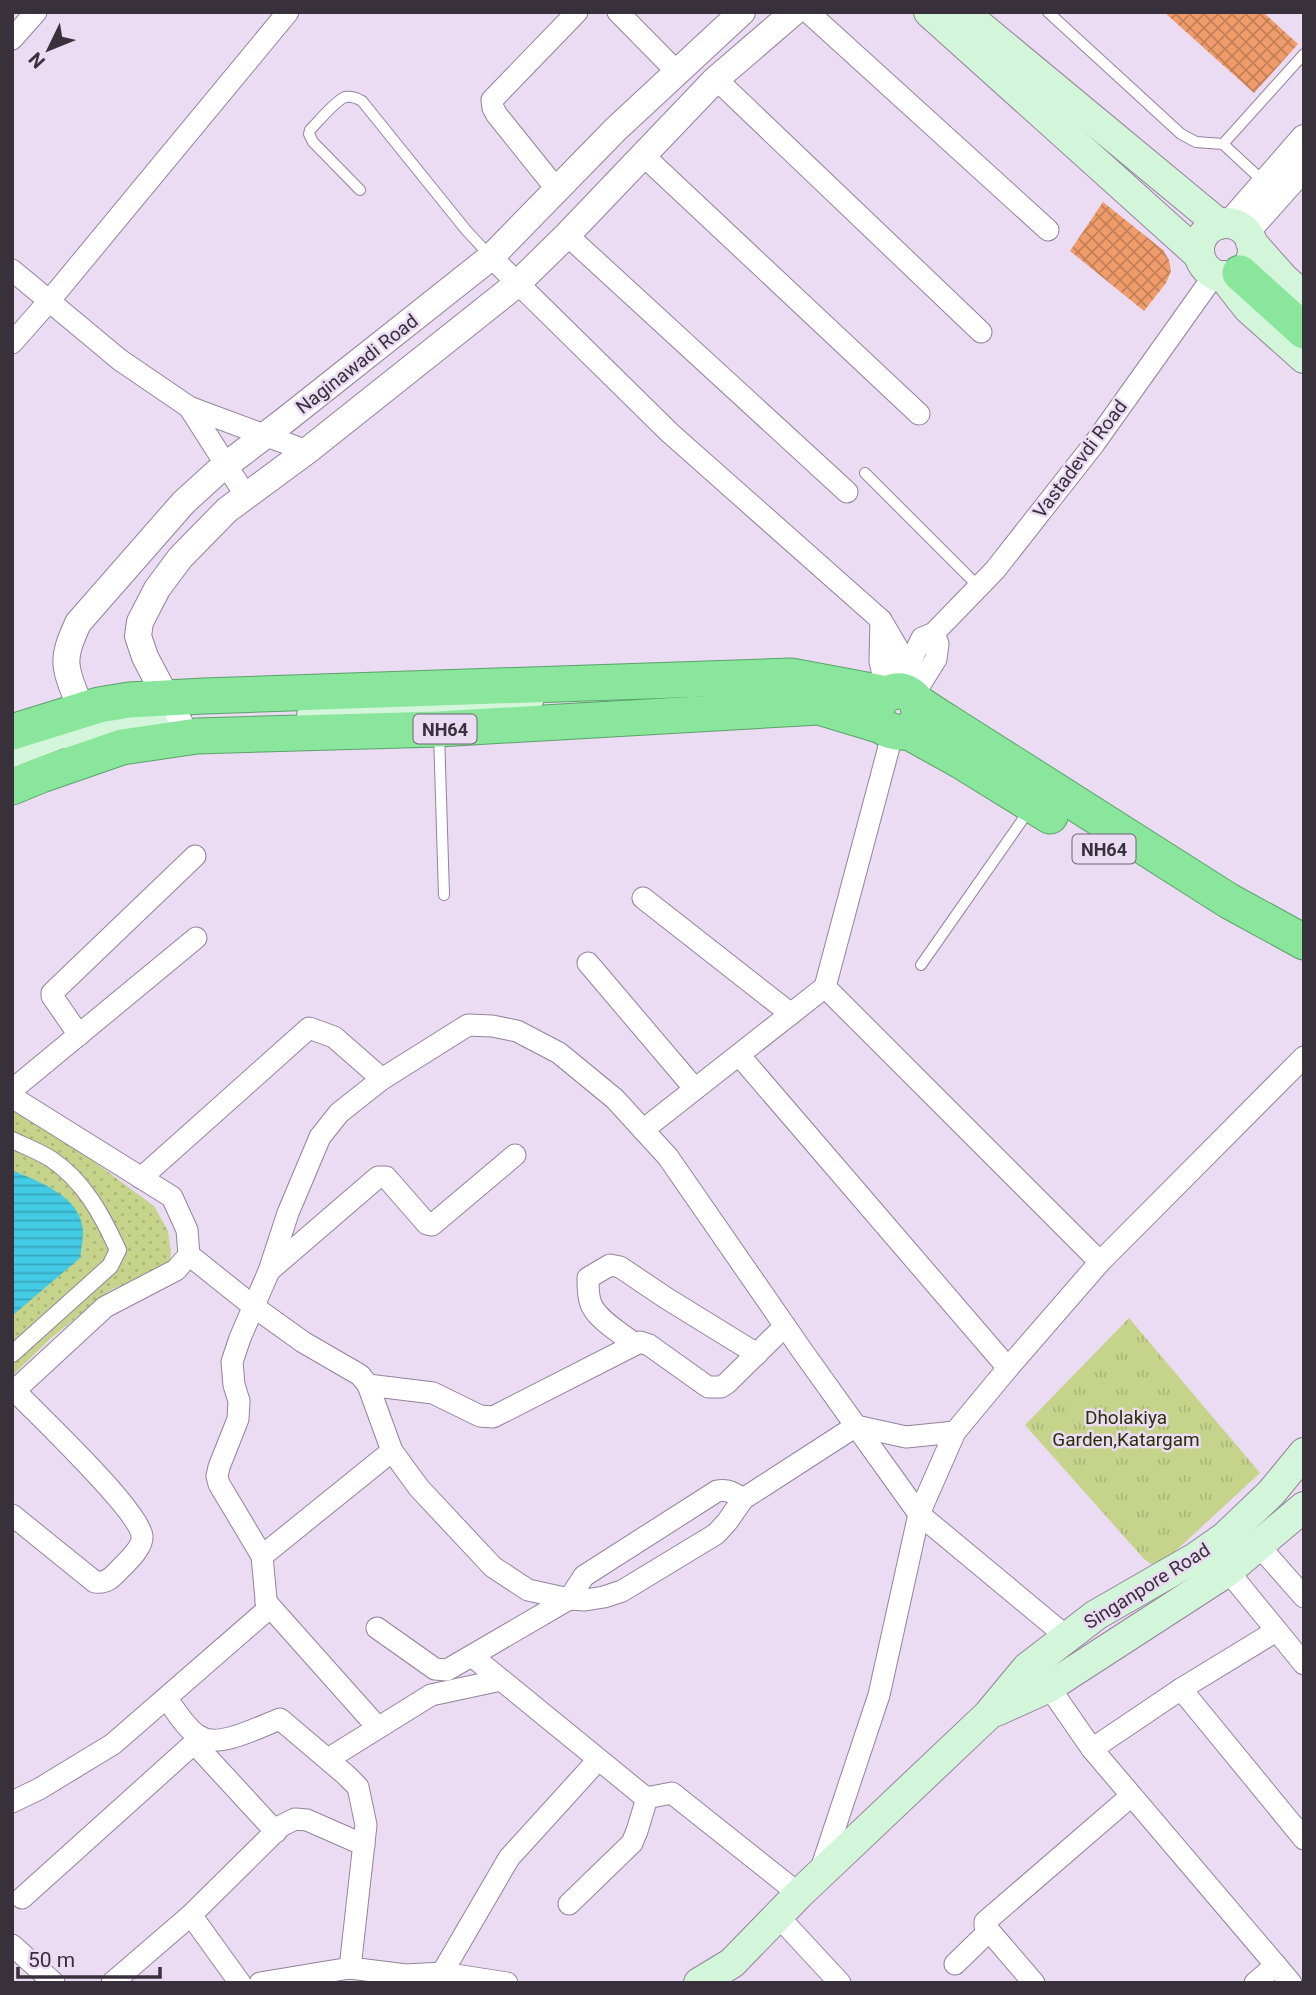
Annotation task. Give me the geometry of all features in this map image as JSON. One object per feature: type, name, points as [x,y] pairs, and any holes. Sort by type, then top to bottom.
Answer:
[{"type":"highway","points":[[1228,250],[1266,296],[1304,331]]},
{"type":"highway","name":"NH64","points":[[12,732],[91,733],[122,747],[178,719],[791,676],[825,695]]},
{"type":"highway","name":"NH64","points":[[12,787],[91,733],[99,705],[129,700],[178,719],[438,729],[825,695],[899,710],[1228,901],[1304,942]]},
{"type":"highway","name":"NH64","points":[[899,710],[961,761],[1236,930],[1304,964]]},
{"type":"main road","points":[[929,12],[1228,250],[1284,279],[1304,297]]},
{"type":"main road","points":[[963,12],[1228,250],[1248,308],[1304,358]]},
{"type":"main road","points":[[178,719],[486,708],[500,699],[793,688],[825,695]]},
{"type":"main road","points":[[12,752],[61,733],[91,733]]},
{"type":"main road","points":[[12,767],[91,733]]},
{"type":"main road","name":"Singanpore Road","points":[[699,1983],[728,1973],[777,1915],[988,1715],[1027,1668],[1096,1615],[1195,1558],[1225,1537],[1271,1493],[1304,1453]]},
{"type":"main road","name":"Singanpore Road","points":[[988,1715],[1049,1687],[1228,1571],[1304,1507]]},
{"type":"street","points":[[12,38],[36,12]]},
{"type":"street","points":[[12,343],[288,12]]},
{"type":"street","points":[[558,191],[497,115],[492,100],[577,12]]},
{"type":"street","points":[[618,12],[678,73]]},
{"type":"street","name":"Naginawadi Road","points":[[91,733],[66,667],[68,648],[78,623],[184,502],[225,466],[492,257],[616,129],[742,12]]},
{"type":"street","name":"Naginawadi Road","points":[[178,719],[145,657],[138,636],[140,622],[157,589],[180,558],[227,510],[307,451],[517,284],[568,236],[716,79],[794,12]]},
{"type":"street","points":[[808,12],[1048,230]]},
{"type":"street","points":[[716,79],[981,332]]},
{"type":"street","name":"Vastadevdi Road","points":[[825,987],[915,648],[922,638],[934,634],[995,570],[1094,444],[1228,250],[1265,183],[1304,138]]},
{"type":"street","points":[[644,156],[919,414]]},
{"type":"street","name":"Vastadevdi Road","points":[[1228,250],[1304,167]]},
{"type":"street","points":[[568,236],[848,492]]},
{"type":"street","points":[[492,257],[670,433],[881,620],[880,661],[899,710]]},
{"type":"street","points":[[12,270],[120,360],[189,407],[307,451]]},
{"type":"street","points":[[189,407],[246,496]]},
{"type":"street","points":[[79,1035],[52,993],[195,856]]},
{"type":"street","points":[[643,898],[791,1014]]},
{"type":"street","points":[[12,1090],[197,938]]},
{"type":"street","points":[[588,963],[695,1089]]},
{"type":"street","points":[[643,1129],[825,987],[1100,1262]]},
{"type":"street","points":[[12,1802],[39,1789],[113,1744],[267,1610],[262,1556],[219,1484],[217,1476],[238,1419],[239,1401],[232,1362],[320,1136],[339,1113],[382,1079],[468,1025],[517,1031],[559,1053],[615,1099],[667,1157],[919,1514],[1067,1637]]},
{"type":"street","points":[[141,1178],[309,1028],[334,1037],[382,1079]]},
{"type":"street","points":[[739,1055],[1008,1367]]},
{"type":"street","points":[[472,1656],[647,1798],[672,1793],[809,1884],[878,1695],[919,1514],[955,1432],[1100,1262],[1304,1057]]},
{"type":"street","points":[[12,1097],[172,1197],[187,1230],[189,1255],[176,1270],[105,1307],[13,1392],[114,1493],[138,1525],[142,1537],[141,1545],[112,1577],[100,1583],[95,1582],[12,1515]]},
{"type":"street","points":[[12,1140],[50,1159],[77,1180],[94,1204],[118,1250],[110,1266],[12,1354]]},
{"type":"street","points":[[269,1271],[377,1177],[386,1177],[427,1224],[432,1225],[515,1155]]},
{"type":"street","points":[[189,1255],[303,1342],[360,1375],[368,1385],[392,1451],[419,1488],[493,1567],[528,1590],[584,1600],[622,1591],[716,1534],[743,1499],[856,1426],[906,1437],[955,1432]]},
{"type":"street","points":[[635,1344],[601,1318],[589,1300],[588,1278],[610,1265],[620,1267],[757,1354]]},
{"type":"street","points":[[368,1385],[433,1393],[480,1416],[493,1417],[640,1342],[649,1345],[708,1387],[714,1388],[727,1383],[785,1326]]},
{"type":"street","points":[[262,1556],[392,1451]]},
{"type":"street","points":[[377,1628],[441,1670],[447,1670],[569,1599],[584,1576],[717,1491],[732,1492],[743,1499]]},
{"type":"street","points":[[1259,1546],[1304,1597]]},
{"type":"street","points":[[1228,1571],[1304,1664]]},
{"type":"street","points":[[266,1602],[372,1721]]},
{"type":"street","points":[[1092,1749],[1181,1689],[1276,1631]]},
{"type":"street","points":[[328,1759],[431,1695],[501,1680]]},
{"type":"street","points":[[1049,1687],[1092,1749],[1291,1983]]},
{"type":"street","points":[[1181,1689],[1304,1839]]},
{"type":"street","points":[[167,1699],[197,1740],[275,1832]]},
{"type":"street","points":[[22,1898],[197,1740],[217,1741],[280,1719],[358,1787],[366,1825],[350,1968]]},
{"type":"street","points":[[442,1973],[509,1858],[598,1759]]},
{"type":"street","points":[[1034,1983],[984,1924],[1131,1796]]},
{"type":"street","points":[[569,1904],[632,1843],[647,1798]]},
{"type":"street","points":[[112,1983],[191,1915],[281,1826],[295,1819],[307,1819],[364,1845]]},
{"type":"street","points":[[191,1915],[240,1983]]},
{"type":"street","points":[[777,1915],[840,1983]]},
{"type":"street","points":[[955,1964],[989,1931]]},
{"type":"street","points":[[12,1945],[54,1983]]},
{"type":"street","points":[[1255,1983],[1276,1965]]},
{"type":"street","points":[[260,1983],[350,1968],[401,1979],[442,1973],[507,1983]]},
{"type":"lane","points":[[1048,12],[1181,134],[1196,142],[1223,144],[1265,183]]},
{"type":"lane","points":[[1223,144],[1304,54]]},
{"type":"lane","points":[[360,190],[313,142],[309,134],[339,101],[346,97],[362,101],[466,230],[492,257]]},
{"type":"lane","points":[[864,473],[979,587]]},
{"type":"lane","points":[[438,729],[444,895]]},
{"type":"lane","points":[[921,965],[1033,805]]},
{"type":"green space","points":[[12,1107],[62,1138],[154,1206],[168,1231],[171,1253],[170,1263],[109,1291],[51,1338],[12,1376]]},
{"type":"green space","name":"Dholakiya Garden,Katargam","points":[[1129,1318],[1260,1473],[1157,1568],[1144,1559],[1025,1425]]},
{"type":"water","points":[[12,1170],[46,1185],[67,1199],[75,1208],[83,1231],[80,1258],[12,1316]]},
{"type":"building","points":[[1164,12],[1263,12],[1298,44],[1254,93]]},
{"type":"building","points":[[1103,202],[1163,250],[1169,260],[1171,271],[1166,283],[1144,311],[1070,251]]}]
